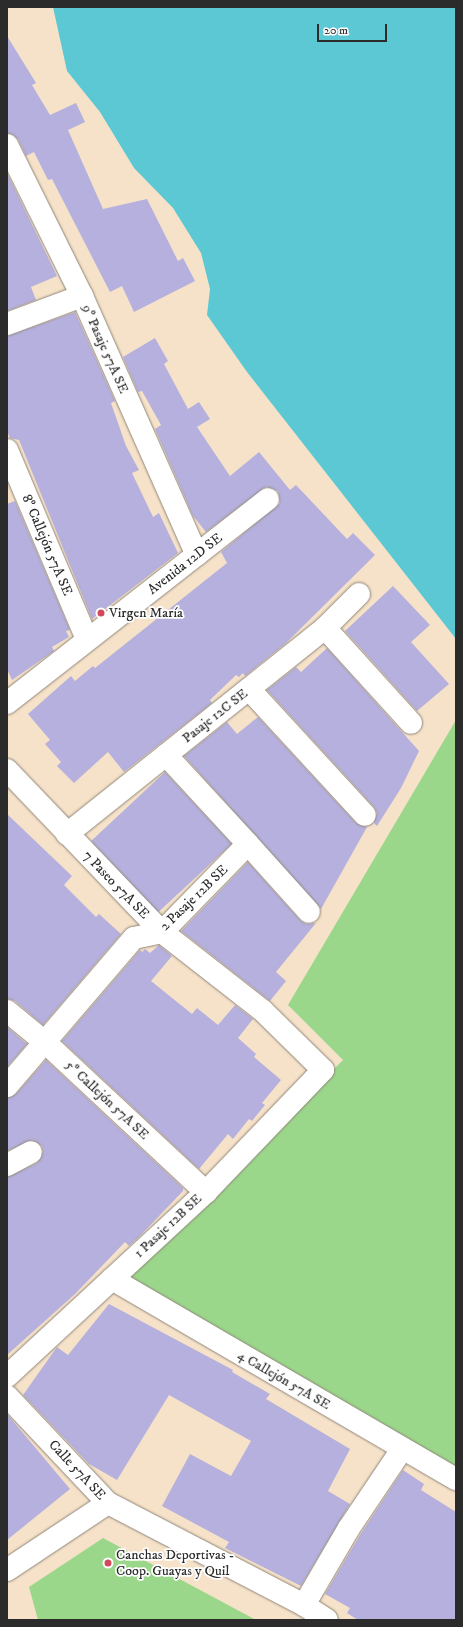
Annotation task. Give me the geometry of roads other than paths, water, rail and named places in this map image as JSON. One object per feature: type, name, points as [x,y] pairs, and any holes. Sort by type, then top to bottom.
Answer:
[{"type":"street","name":"9º Pasaje 57A SE","points":[[7,145],[82,296],[197,556]]},
{"type":"street","points":[[7,324],[82,296]]},
{"type":"street","name":"8º Callejón 57A SE","points":[[7,450],[87,640]]},
{"type":"street","name":"Avenida 12D SE","points":[[7,703],[268,499]]},
{"type":"street","name":"Pasaje 12C SE","points":[[67,834],[325,628],[359,594]]},
{"type":"street","points":[[325,628],[411,723]]},
{"type":"street","points":[[249,690],[365,816]]},
{"type":"street","points":[[166,755],[309,912]]},
{"type":"street","name":"7 Paseo 57A SE","points":[[7,770],[162,932],[263,1011],[323,1070]]},
{"type":"street","name":"2 Pasaje 12B SE","points":[[7,1086],[46,1043],[134,938],[162,932],[248,844]]},
{"type":"street","name":"5º Callejón 57A SE","points":[[7,1011],[46,1043],[206,1192]]},
{"type":"street","name":"1 Pasaje 12B SE","points":[[7,1376],[206,1192],[323,1070]]},
{"type":"street","points":[[7,1165],[31,1152]]},
{"type":"street","name":"4 Callejón 57A SE","points":[[112,1279],[402,1449],[456,1479]]},
{"type":"street","name":"Calle 57A SE","points":[[7,1396],[108,1504],[304,1605],[328,1620]]},
{"type":"street","points":[[304,1605],[349,1528],[402,1449]]},
{"type":"street","points":[[7,1570],[108,1504]]},
{"type":"water","points":[[53,7],[456,7],[456,639],[247,372],[207,315],[210,289],[201,253],[173,208],[134,168],[100,112],[67,71]]},
{"type":"place","name":"Virgen María","points":[[101,613]]},
{"type":"place","name":"Canchas Deportivas - Coop. Guayas y Quil","points":[[108,1563]]}]
